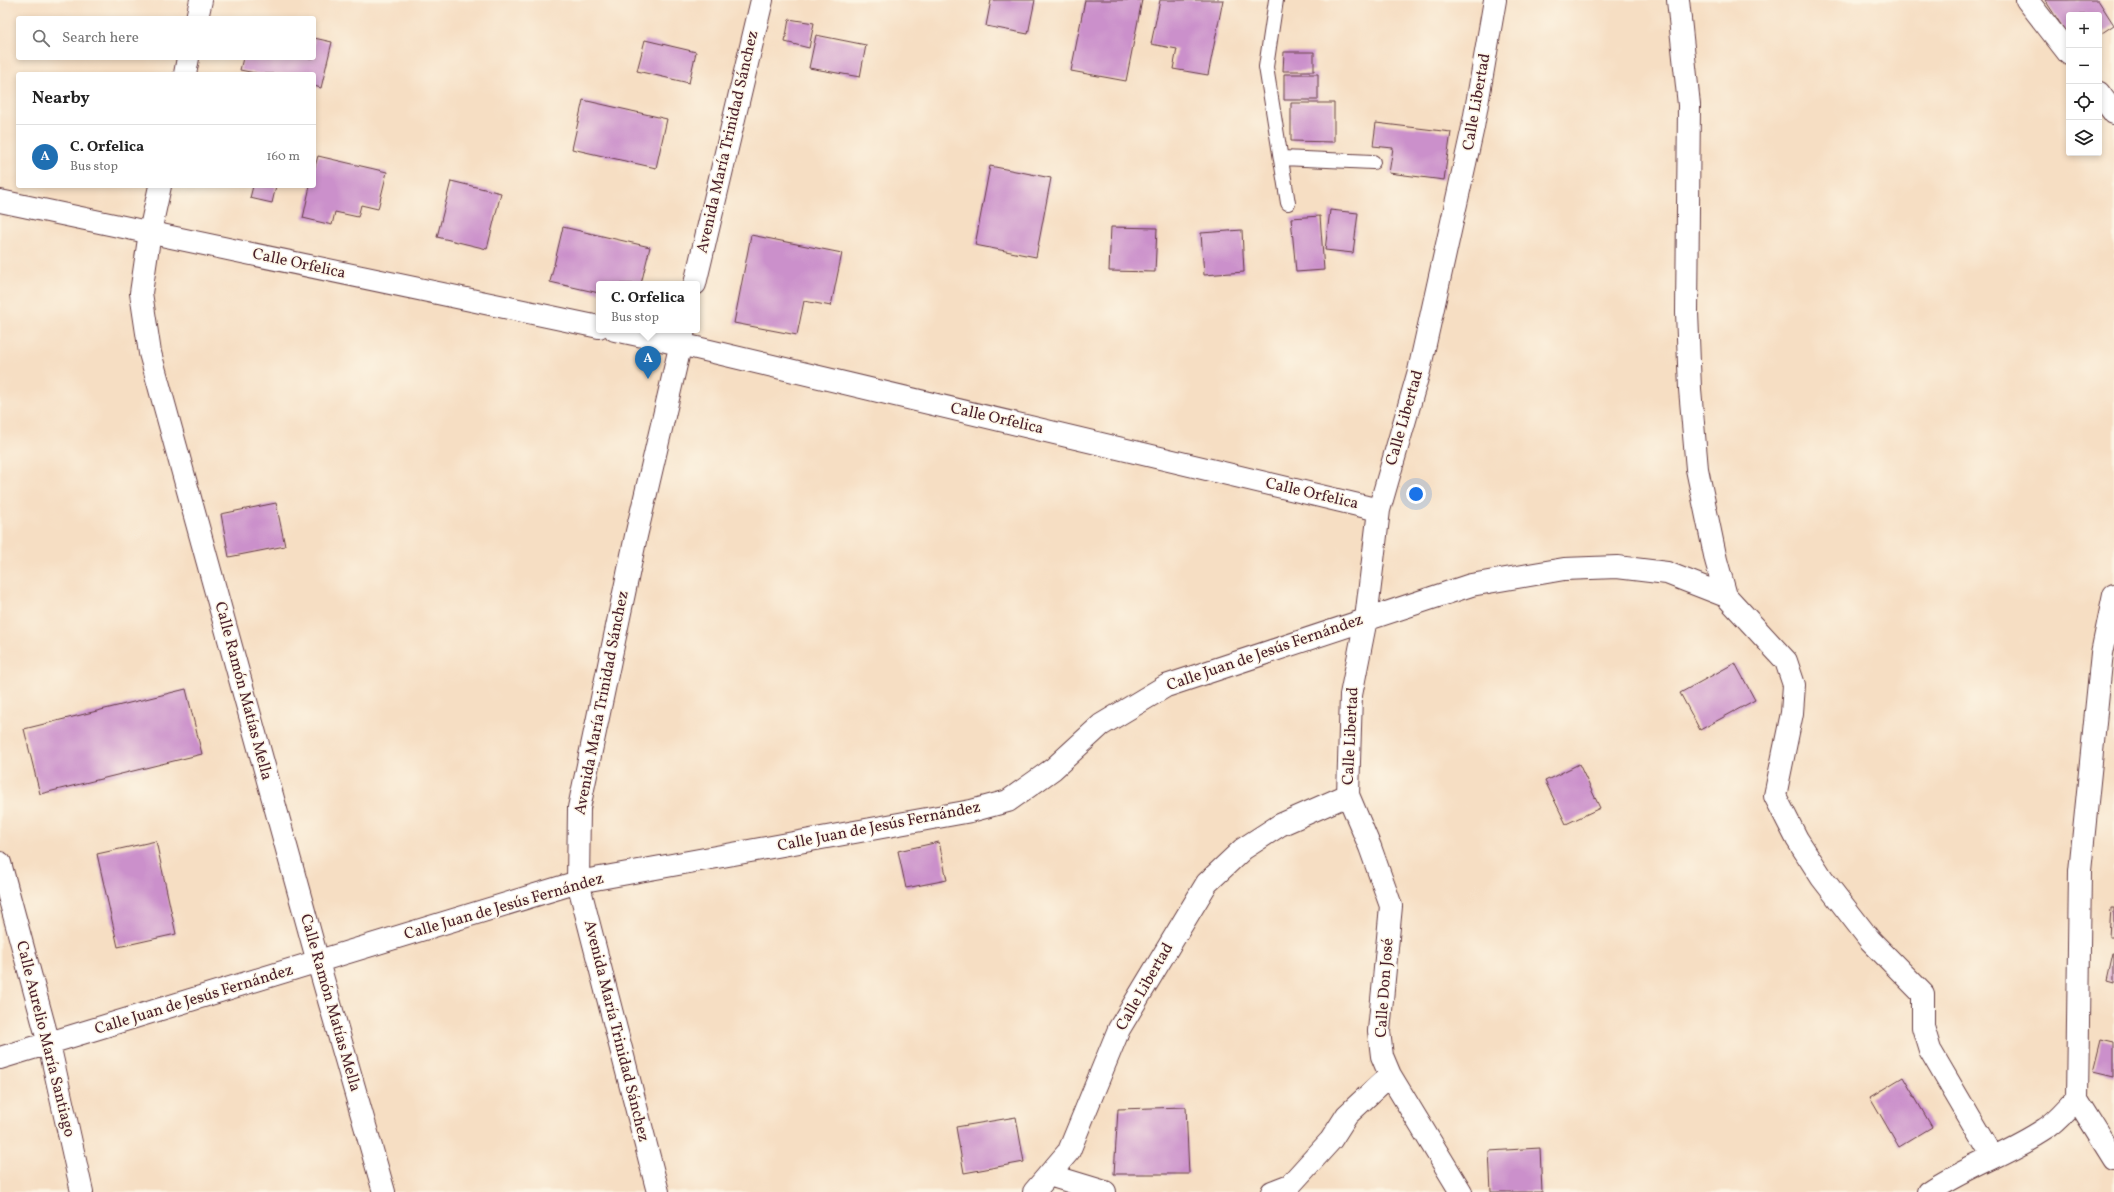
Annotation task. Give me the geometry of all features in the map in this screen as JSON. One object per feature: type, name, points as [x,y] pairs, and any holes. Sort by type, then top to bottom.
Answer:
[{"type":"street","points":[[197,16],[201,0]]},
{"type":"street","name":"Avenida María Trinidad Sánchez","points":[[695,281],[762,0]]},
{"type":"street","name":"Calle Libertad","points":[[1034,1192],[1069,1151],[1120,1029],[1206,883],[1243,849],[1280,825],[1348,795],[1350,695],[1366,619],[1379,510],[1422,356],[1473,127],[1495,0]]},
{"type":"street","points":[[1678,0],[1689,105],[1687,312],[1690,389],[1698,470],[1716,560],[1726,596],[1786,660],[1794,685],[1792,713],[1775,796],[1797,839],[1827,884],[1870,940],[1923,994],[1923,1027],[1930,1050],[1992,1156]]},
{"type":"street","points":[[2027,0],[2066,50]]},
{"type":"street","points":[[185,72],[188,60]]},
{"type":"street","points":[[2102,97],[2114,113]]},
{"type":"street","name":"Calle Ramón Matías Mella","points":[[160,188],[150,232],[141,293],[150,353],[318,962],[384,1192]]},
{"type":"street","name":"Calle Orfelica","points":[[0,200],[596,326]]},
{"type":"street","name":"Calle Orfelica","points":[[644,333],[682,337],[1379,510]]},
{"type":"street","name":"Avenida María Trinidad Sánchez","points":[[658,1192],[578,882],[579,808],[590,748],[636,536],[682,337]]},
{"type":"street","name":"Calle Juan de Jesús Fernández","points":[[0,1058],[578,882],[971,811],[1008,802],[1053,769],[1101,725],[1166,686],[1471,585],[1564,569],[1618,567],[1667,573],[1726,596]]},
{"type":"street","points":[[2114,595],[2102,653],[2080,871],[2077,1099],[2114,1158]]},
{"type":"street","name":"Calle Don José","points":[[1348,795],[1370,847],[1391,906],[1379,1031],[1382,1056],[1390,1074],[1461,1192]]},
{"type":"street","name":"Calle Aurelio María Santiago","points":[[0,863],[49,1044],[82,1192]]},
{"type":"street","points":[[1272,1192],[1290,1184],[1331,1140],[1347,1115],[1390,1074]]},
{"type":"street","points":[[1929,1192],[1952,1176],[1992,1156],[2019,1145],[2047,1128],[2077,1099]]},
{"type":"street","points":[[1049,1175],[1105,1192]]},
{"type":"lane","points":[[1276,0],[1266,67],[1282,158],[1288,203]]},
{"type":"lane","points":[[1282,158],[1373,162]]},
{"type":"building","points":[[991,0],[1035,0],[1028,34],[986,26]]},
{"type":"building","points":[[1085,0],[1142,0],[1126,81],[1071,71]]},
{"type":"building","points":[[1160,0],[1223,0],[1208,75],[1173,69],[1177,49],[1151,44]]},
{"type":"building","points":[[2045,0],[2098,0],[2114,25],[2102,33],[2102,12],[2066,12],[2066,32]]},
{"type":"building","points":[[789,19],[814,23],[809,48],[785,42]]},
{"type":"building","points":[[816,35],[866,45],[860,77],[809,68]]},
{"type":"building","points":[[316,38],[332,42],[321,88],[316,87],[316,72],[250,72],[240,70],[242,60],[316,60]]},
{"type":"building","points":[[645,40],[696,52],[689,83],[637,71]]},
{"type":"building","points":[[1284,52],[1314,52],[1314,71],[1283,71]]},
{"type":"building","points":[[1284,74],[1318,74],[1318,100],[1284,100]]},
{"type":"building","points":[[583,100],[667,119],[656,168],[572,149]]},
{"type":"building","points":[[1291,103],[1334,103],[1334,142],[1291,141]]},
{"type":"building","points":[[1376,123],[1451,132],[1444,180],[1389,173],[1393,148],[1373,146]]},
{"type":"building","points":[[318,156],[387,172],[378,209],[361,205],[358,217],[335,212],[332,225],[303,218],[310,188],[316,188],[316,163]]},
{"type":"building","points":[[990,166],[1051,178],[1036,257],[975,245]]},
{"type":"building","points":[[451,181],[501,193],[487,249],[437,237]]},
{"type":"building","points":[[252,188],[276,188],[272,203],[250,198]]},
{"type":"building","points":[[1330,210],[1358,213],[1353,253],[1325,250]]},
{"type":"building","points":[[1320,216],[1324,270],[1296,272],[1291,218]]},
{"type":"building","points":[[563,227],[650,247],[642,281],[596,281],[596,292],[550,282]]},
{"type":"building","points":[[1111,227],[1157,228],[1155,272],[1109,271]]},
{"type":"building","points":[[1242,230],[1244,272],[1204,275],[1201,233]]},
{"type":"building","points":[[751,235],[842,253],[831,306],[804,301],[797,335],[734,323]]},
{"type":"building","points":[[276,503],[285,546],[229,557],[221,514]]},
{"type":"building","points":[[1735,663],[1755,700],[1700,730],[1680,693]]},
{"type":"building","points":[[186,689],[202,754],[40,794],[24,729]]},
{"type":"building","points":[[1579,764],[1600,808],[1566,824],[1545,781]]},
{"type":"building","points":[[156,841],[176,934],[118,947],[97,854]]},
{"type":"building","points":[[939,842],[947,880],[906,888],[898,851]]},
{"type":"building","points":[[2111,908],[2114,908],[2114,937],[2109,937]]},
{"type":"building","points":[[2114,953],[2114,982],[2107,980]]},
{"type":"building","points":[[2101,1039],[2114,1042],[2114,1076],[2093,1071]]},
{"type":"building","points":[[1903,1077],[1932,1127],[1899,1147],[1870,1097]]},
{"type":"building","points":[[1186,1107],[1189,1174],[1114,1174],[1118,1109]]},
{"type":"building","points":[[1016,1117],[1024,1162],[964,1173],[956,1127]]},
{"type":"building","points":[[1540,1148],[1542,1192],[1491,1192],[1489,1151]]},
{"type":"place","name":"C. Orfelica","points":[[648,379]]}]
